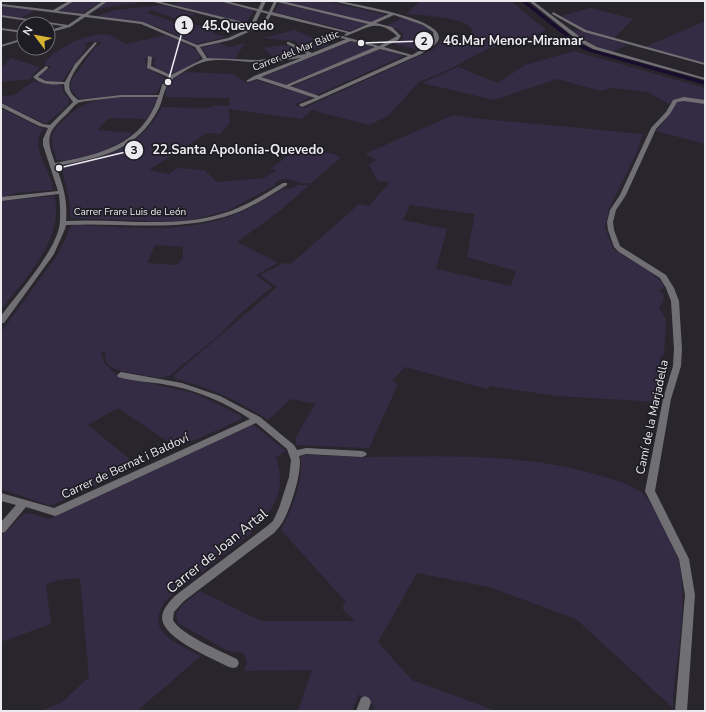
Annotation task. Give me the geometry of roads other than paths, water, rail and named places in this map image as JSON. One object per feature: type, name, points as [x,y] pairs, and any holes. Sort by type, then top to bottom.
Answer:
[{"type":"street","points":[[55,11],[72,1]]},
{"type":"street","points":[[56,30],[69,26],[106,1]]},
{"type":"street","points":[[152,1],[252,26]]},
{"type":"street","points":[[221,1],[351,33]]},
{"type":"street","points":[[235,36],[252,26],[264,1]]},
{"type":"street","points":[[197,46],[229,39],[265,23],[276,1],[391,28],[399,36],[387,44],[285,87]]},
{"type":"street","points":[[334,1],[394,17]]},
{"type":"street","points":[[531,1],[580,29],[705,64]]},
{"type":"street","points":[[536,1],[542,8],[588,45],[610,55],[705,79]]},
{"type":"street","points":[[1,5],[132,21],[150,25],[197,46],[206,60]]},
{"type":"street","points":[[1,16],[69,26]]},
{"type":"street","points":[[302,105],[412,56],[434,43],[436,40],[436,33],[426,24],[402,16],[372,24],[342,37],[412,56]]},
{"type":"street","points":[[382,26],[388,23]]},
{"type":"street","points":[[1,29],[16,31]]},
{"type":"street","points":[[568,30],[580,29]]},
{"type":"street","name":"Carrer del Mar Bàltic","points":[[248,80],[351,39]]},
{"type":"street","points":[[3,45],[16,41]]},
{"type":"street","points":[[76,102],[67,89],[66,84],[71,73],[95,43]]},
{"type":"street","points":[[289,43],[312,55]]},
{"type":"street","points":[[387,44],[419,52]]},
{"type":"street","points":[[52,165],[92,158],[106,154],[122,146],[152,119],[165,85],[171,77],[206,60],[273,60],[312,55]]},
{"type":"street","points":[[150,57],[149,67],[171,77]]},
{"type":"street","points":[[46,67],[37,74],[37,79],[49,83],[66,84]]},
{"type":"street","points":[[256,77],[318,97]]},
{"type":"street","points":[[1,320],[51,254],[58,242],[63,223],[64,210],[62,192],[52,165],[45,139],[51,127],[76,102],[121,96],[162,96]]},
{"type":"street","name":"Camí de la Marjadella","points":[[681,711],[690,595],[684,559],[650,491],[667,399],[677,366],[678,350],[675,301],[670,288],[663,277],[617,247],[610,230],[610,222],[613,210],[623,195],[654,128],[670,111],[675,101],[684,99],[705,102]]},
{"type":"street","points":[[1,106],[41,125],[51,127]]},
{"type":"street","name":"Carrer Frare Luis de León","points":[[63,223],[180,224],[203,221],[239,210],[285,184]]},
{"type":"street","points":[[1,199],[62,192]]},
{"type":"street","points":[[122,375],[143,380],[174,383],[224,402],[257,419],[291,447],[295,453],[306,451],[362,454]]},
{"type":"street","name":"Carrer de Bernat i Baldoví","points":[[1,497],[55,512],[257,419]]},
{"type":"street","name":"Carrer de Joan Artal","points":[[233,663],[178,634],[169,624],[168,613],[173,604],[180,598],[274,526],[282,514],[294,477],[296,460],[295,453]]},
{"type":"street","points":[[1,529],[23,504]]},
{"type":"waterway","points":[[523,1],[579,45],[589,50],[705,83]]},
{"type":"place","name":"46.Mar Menor-Miramar","points":[[361,43]]},
{"type":"place","name":"45.Quevedo","points":[[168,82]]},
{"type":"place","name":"22.Santa Apolonia-Quevedo","points":[[59,168]]}]
